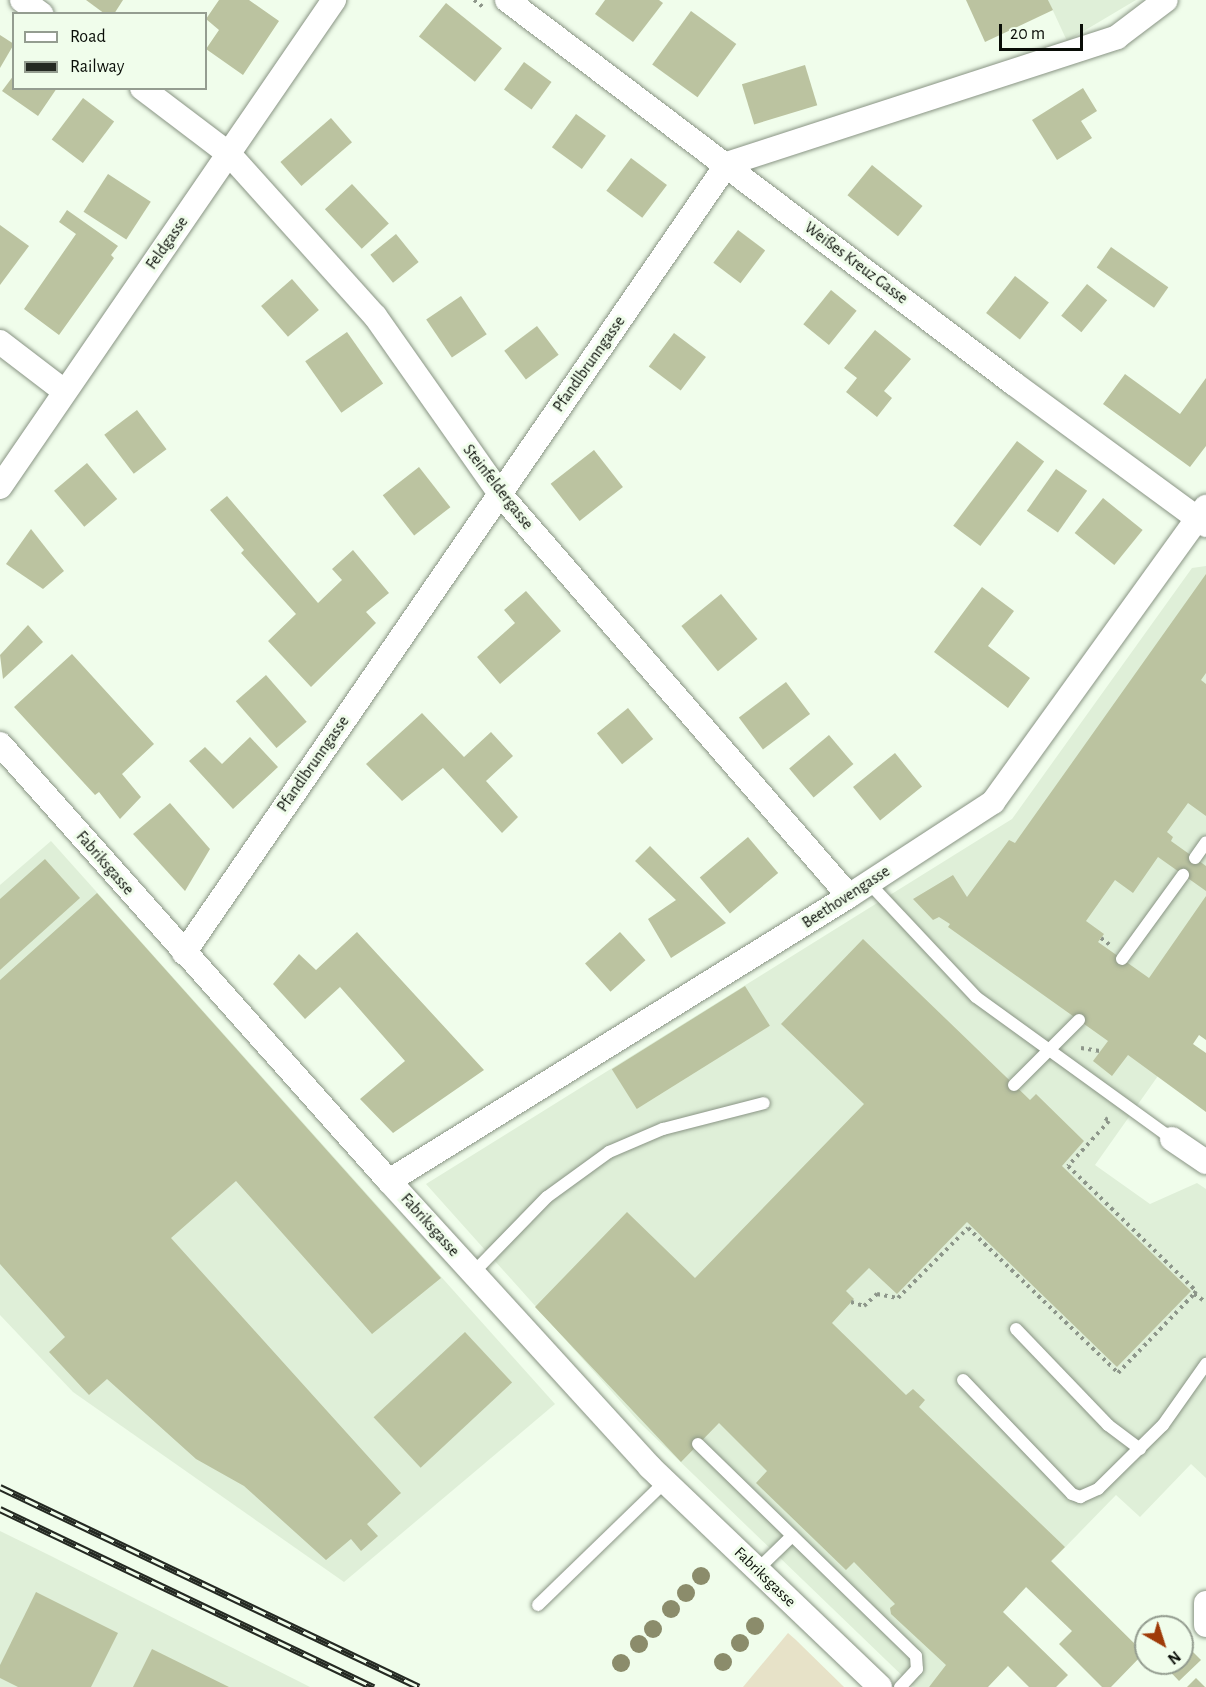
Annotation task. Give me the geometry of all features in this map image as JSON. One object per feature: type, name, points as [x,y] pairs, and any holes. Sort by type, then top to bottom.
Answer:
[{"type":"street","points":[[22,0],[37,12]]},
{"type":"street","name":"Feldgasse","points":[[0,488],[64,390],[334,0]]},
{"type":"street","points":[[727,164],[1117,37],[1166,0]]},
{"type":"street","name":"Weißes Kreuz Gasse","points":[[524,4],[727,164],[1013,383],[1203,517]]},
{"type":"street","name":"Steinfeldergasse","points":[[145,90],[229,154],[375,315],[500,494],[859,890]]},
{"type":"street","name":"Pfandlbrunngasse","points":[[184,953],[727,164]]},
{"type":"street","points":[[0,342],[64,390]]},
{"type":"street","name":"Beethovengasse","points":[[389,1181],[859,890],[993,802],[1203,517]]},
{"type":"street","name":"Fabriksgasse","points":[[0,744],[389,1181],[665,1482],[880,1687]]},
{"type":"street","points":[[1172,1139],[1206,1162]]},
{"type":"street","points":[[1206,1603],[1206,1626]]},
{"type":"lane","points":[[1195,858],[1206,842]]},
{"type":"lane","points":[[1122,959],[1183,875]]},
{"type":"lane","points":[[859,890],[976,997],[1172,1139]]},
{"type":"lane","points":[[1014,1085],[1050,1052],[1079,1020]]},
{"type":"lane","points":[[473,1273],[547,1197],[609,1152],[663,1129],[764,1104]]},
{"type":"lane","points":[[1016,1329],[1108,1425],[1140,1449]]},
{"type":"lane","points":[[963,1380],[1072,1494],[1080,1497],[1098,1489],[1163,1425],[1206,1364]]},
{"type":"lane","points":[[698,1444],[916,1656],[917,1669],[900,1687]]},
{"type":"lane","points":[[538,1605],[665,1482]]},
{"type":"lane","points":[[757,1570],[792,1536]]},
{"type":"path","points":[[1062,1061],[1082,1047],[1101,1051]]},
{"type":"path","points":[[851,1302],[864,1306],[877,1294],[898,1298],[968,1228],[1118,1372],[1196,1291],[1068,1166],[1109,1121],[1101,1113]]},
{"type":"path","points":[[1194,1294],[1206,1302]]},
{"type":"shaded area","points":[[1048,0],[1136,0],[1067,41]]},
{"type":"shaded area","points":[[1206,566],[1206,1008],[1095,1165],[1150,1204],[1197,1183],[1206,1189],[1206,1478],[1191,1464],[1140,1517],[1116,1495],[929,1687],[914,1687],[639,1422],[426,1184],[1012,819],[1192,568]]},
{"type":"shaded area","points":[[51,841],[555,1404],[344,1582],[73,1392],[0,1315],[0,885]]},
{"type":"shaded area","points":[[0,1531],[51,1556],[310,1687],[0,1687]]},
{"type":"shaded area","points":[[788,1633],[796,1640],[844,1687],[743,1687]]},
{"type":"building","points":[[86,0],[123,0],[115,12],[102,12]]},
{"type":"building","points":[[219,0],[249,0],[279,21],[243,75],[207,50],[219,30],[207,18]]},
{"type":"building","points":[[605,0],[659,0],[663,3],[633,42],[595,14]]},
{"type":"building","points":[[966,0],[1048,0],[1053,10],[985,42]]},
{"type":"building","points":[[446,3],[502,48],[475,82],[419,36]]},
{"type":"building","points":[[691,11],[736,44],[698,97],[652,64]]},
{"type":"building","points":[[0,35],[12,43],[12,47],[0,68]]},
{"type":"building","points":[[524,62],[552,82],[532,109],[504,90]]},
{"type":"building","points":[[805,65],[817,105],[754,124],[742,84]]},
{"type":"building","points":[[12,78],[12,90],[56,90],[38,116],[2,91]]},
{"type":"building","points":[[1083,88],[1097,111],[1081,121],[1092,138],[1057,160],[1032,120]]},
{"type":"building","points":[[83,98],[114,121],[83,163],[52,140]]},
{"type":"building","points":[[576,114],[606,136],[582,169],[552,147]]},
{"type":"building","points":[[331,118],[352,142],[301,186],[280,162]]},
{"type":"building","points":[[631,158],[667,185],[642,218],[606,191]]},
{"type":"building","points":[[872,165],[923,206],[898,236],[847,195]]},
{"type":"building","points":[[108,174],[151,202],[126,240],[83,212]]},
{"type":"building","points":[[352,184],[389,223],[362,249],[325,209]]},
{"type":"building","points":[[67,210],[118,246],[111,255],[114,258],[59,335],[24,309],[76,234],[59,222]]},
{"type":"building","points":[[0,225],[29,246],[0,285]]},
{"type":"building","points":[[738,230],[765,250],[740,283],[713,263]]},
{"type":"building","points":[[396,234],[419,262],[393,283],[370,255]]},
{"type":"building","points":[[1111,247],[1168,287],[1154,308],[1097,267]]},
{"type":"building","points":[[1015,276],[1049,302],[1020,340],[986,313]]},
{"type":"building","points":[[292,279],[319,310],[288,337],[261,306]]},
{"type":"building","points":[[1087,284],[1107,300],[1081,332],[1061,316]]},
{"type":"building","points":[[831,290],[857,311],[829,345],[803,324]]},
{"type":"building","points":[[461,296],[487,334],[452,358],[426,319]]},
{"type":"building","points":[[537,326],[559,355],[526,379],[504,351]]},
{"type":"building","points":[[875,330],[911,359],[884,391],[892,398],[877,417],[846,392],[857,378],[844,368]]},
{"type":"building","points":[[347,332],[383,384],[341,413],[305,361]]},
{"type":"building","points":[[674,333],[706,357],[681,391],[649,367]]},
{"type":"building","points":[[1125,374],[1180,414],[1206,378],[1206,446],[1190,467],[1103,404]]},
{"type":"building","points":[[137,410],[166,449],[134,474],[104,435]]},
{"type":"building","points":[[1017,441],[1044,461],[980,546],[953,526]]},
{"type":"building","points":[[594,450],[623,487],[580,521],[551,484]]},
{"type":"building","points":[[87,463],[117,499],[84,527],[54,491]]},
{"type":"building","points":[[419,467],[450,507],[414,536],[383,495]]},
{"type":"building","points":[[1056,469],[1087,491],[1058,533],[1027,511]]},
{"type":"building","points":[[227,496],[318,603],[342,580],[332,569],[353,550],[389,593],[366,612],[376,623],[311,687],[268,641],[296,614],[241,553],[244,550],[210,510]]},
{"type":"building","points":[[1103,498],[1143,530],[1114,565],[1075,533]]},
{"type":"building","points":[[31,529],[64,571],[43,589],[6,564]]},
{"type":"building","points":[[1206,574],[1206,673],[1201,680],[1206,684],[1206,816],[1188,803],[1167,832],[1173,837],[1171,841],[1206,866],[1206,891],[1158,857],[1133,893],[1115,880],[1086,921],[1104,934],[1098,942],[1149,978],[1206,896],[1206,1040],[1199,1035],[1193,1044],[1206,1053],[1206,1112],[1128,1055],[1112,1076],[1093,1061],[1108,1041],[948,927],[950,924],[939,917],[933,920],[913,899],[953,875],[967,897],[1009,840],[1015,843]]},
{"type":"building","points":[[982,587],[1014,611],[988,646],[1030,678],[1008,708],[934,652]]},
{"type":"building","points":[[526,591],[561,631],[500,684],[477,657],[515,623],[504,610]]},
{"type":"building","points":[[721,594],[758,639],[718,671],[681,626]]},
{"type":"building","points":[[28,625],[43,642],[3,679],[0,655]]},
{"type":"building","points":[[72,654],[154,744],[122,774],[141,797],[120,819],[99,792],[95,795],[14,707]]},
{"type":"building","points":[[266,675],[307,722],[276,748],[236,701]]},
{"type":"building","points":[[786,682],[810,714],[763,749],[739,718]]},
{"type":"building","points":[[628,708],[653,739],[622,764],[597,733]]},
{"type":"building","points":[[422,713],[464,757],[491,732],[513,756],[486,781],[518,817],[502,833],[443,768],[402,801],[366,764]]},
{"type":"building","points":[[829,735],[853,764],[814,798],[789,768]]},
{"type":"building","points":[[250,737],[278,767],[233,809],[189,761],[205,747],[222,764]]},
{"type":"building","points":[[895,753],[922,786],[880,820],[853,787]]},
{"type":"building","points":[[170,803],[210,849],[185,891],[133,834]]},
{"type":"building","points":[[748,837],[778,873],[730,913],[700,877]]},
{"type":"building","points":[[650,846],[726,923],[671,958],[648,919],[676,900],[635,861]]},
{"type":"building","points":[[45,859],[80,898],[0,970],[0,899]]},
{"type":"building","points":[[97,893],[441,1278],[372,1334],[236,1181],[171,1238],[401,1493],[367,1524],[378,1536],[361,1551],[351,1539],[326,1560],[244,1486],[196,1459],[107,1379],[89,1395],[49,1352],[65,1337],[0,1264],[0,980]]},
{"type":"building","points":[[357,932],[484,1070],[393,1133],[360,1099],[405,1061],[340,987],[305,1019],[273,984],[299,954],[316,970]]},
{"type":"building","points":[[620,932],[645,960],[610,992],[585,963]]},
{"type":"building","points":[[863,939],[1030,1100],[1036,1094],[1084,1141],[1062,1166],[1191,1291],[1117,1367],[967,1222],[897,1294],[869,1268],[846,1291],[854,1299],[832,1323],[906,1395],[913,1389],[925,1400],[919,1407],[1065,1547],[1051,1561],[1134,1643],[1134,1663],[1111,1687],[1102,1687],[1059,1644],[1072,1631],[1026,1587],[1003,1612],[1068,1675],[1056,1687],[1029,1687],[1008,1666],[988,1687],[929,1687],[946,1665],[891,1614],[890,1608],[895,1604],[854,1562],[846,1570],[756,1483],[767,1471],[719,1423],[681,1462],[535,1307],[627,1212],[695,1278],[864,1104],[781,1024]]},
{"type":"building","points":[[745,986],[770,1026],[637,1109],[612,1069]]},
{"type":"building","points":[[465,1332],[512,1382],[421,1468],[374,1417]]},
{"type":"building","points":[[36,1592],[118,1633],[91,1687],[18,1687],[0,1678],[0,1665]]},
{"type":"building","points":[[152,1649],[229,1687],[133,1687]]},
{"type":"building","points":[[1194,1653],[1201,1660],[1194,1667]]},
{"type":"building","points":[[1173,1675],[1185,1675],[1179,1681]]},
{"type":"building","points":[[1196,1678],[1205,1687],[1187,1687]]},
{"type":"railway","points":[[0,1487],[419,1687]]},
{"type":"railway","points":[[0,1509],[374,1687]]}]
